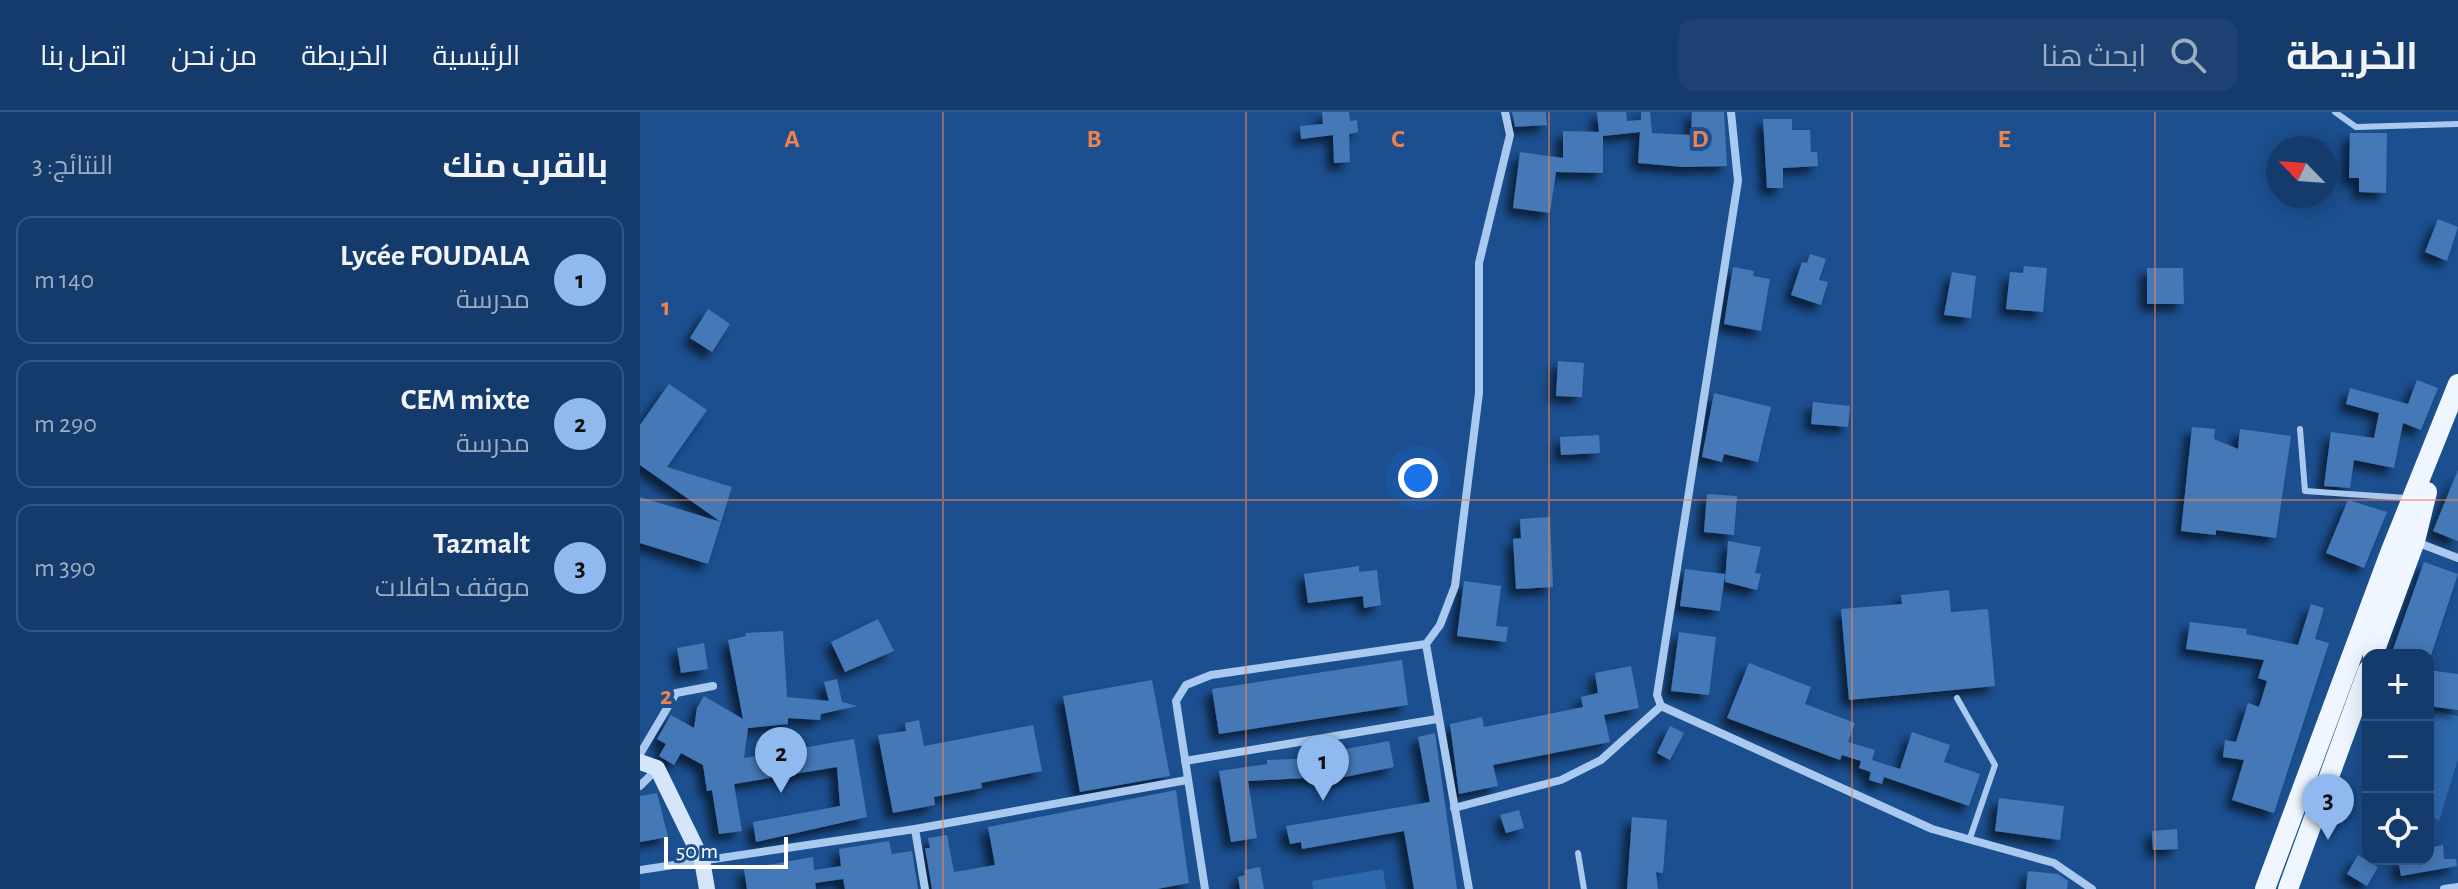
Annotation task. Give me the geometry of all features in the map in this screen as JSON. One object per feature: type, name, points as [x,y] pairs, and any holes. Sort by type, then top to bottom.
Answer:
[{"type":"main road","points":[[2265,889],[2458,384]]},
{"type":"main road","points":[[2375,649],[2415,541],[2442,428]]},
{"type":"main road","points":[[2288,889],[2362,686]]},
{"type":"main road","points":[[640,762],[657,768],[702,860],[707,889]]},
{"type":"street","points":[[1469,889],[1426,644],[1440,625],[1455,586],[1479,393],[1479,263],[1510,135],[1505,112]]},
{"type":"street","points":[[1731,112],[1738,181],[1657,695],[1661,706],[1932,829],[2054,863],[2092,889]]},
{"type":"street","points":[[2415,541],[2458,558]]},
{"type":"street","points":[[1205,889],[1176,701],[1186,685],[1211,675],[1426,644]]},
{"type":"street","points":[[640,754],[676,693],[713,686]]},
{"type":"street","points":[[1454,808],[1561,780],[1601,760],[1661,706]]},
{"type":"street","points":[[1185,761],[1437,719]]},
{"type":"street","points":[[640,786],[657,768]]},
{"type":"street","points":[[640,870],[915,829],[1187,780]]},
{"type":"street","points":[[915,829],[925,889]]},
{"type":"street","points":[[2444,889],[2458,887]]},
{"type":"lane","points":[[2335,112],[2356,127],[2458,124]]},
{"type":"lane","points":[[2300,429],[2305,491],[2413,499]]},
{"type":"lane","points":[[1957,698],[1995,765],[1970,838]]},
{"type":"lane","points":[[1578,853],[1584,889]]},
{"type":"shaded area","points":[[2434,710],[2458,716],[2458,759],[2439,821],[2434,818]]},
{"type":"shaded area","points":[[1383,869],[1386,889],[1313,889],[1312,881]]},
{"type":"building","points":[[1322,112],[1349,112],[1350,121],[1357,120],[1358,132],[1349,134],[1350,162],[1334,163],[1333,135],[1301,139],[1300,126],[1323,124]]},
{"type":"building","points":[[1512,112],[1546,112],[1547,125],[1515,127]]},
{"type":"building","points":[[1597,112],[1626,112],[1627,121],[1641,120],[1641,112],[1650,112],[1652,133],[1691,135],[1692,112],[1724,112],[1727,166],[1683,167],[1638,163],[1640,132],[1603,136],[1603,173],[1556,172],[1550,213],[1513,208],[1520,152],[1563,158],[1563,131],[1599,132]]},
{"type":"building","points":[[1763,119],[1792,119],[1792,130],[1810,130],[1811,152],[1817,152],[1818,166],[1783,168],[1783,188],[1767,188]]},
{"type":"building","points":[[2350,133],[2387,133],[2386,193],[2359,192],[2359,178],[2349,178]]},
{"type":"building","points":[[2438,219],[2458,227],[2447,261],[2425,252]]},
{"type":"building","points":[[1810,254],[1826,259],[1819,280],[1828,282],[1821,305],[1791,295],[1802,262],[1807,263]]},
{"type":"building","points":[[2024,266],[2047,268],[2043,312],[2006,309],[2010,272],[2023,273]]},
{"type":"building","points":[[1733,267],[1754,271],[1753,276],[1770,279],[1761,331],[1724,324]]},
{"type":"building","points":[[2147,268],[2183,268],[2184,304],[2147,304]]},
{"type":"building","points":[[1952,272],[1976,276],[1971,318],[1944,315]]},
{"type":"building","points":[[708,309],[730,324],[712,352],[690,338]]},
{"type":"building","points":[[1558,361],[1584,363],[1582,397],[1556,396]]},
{"type":"building","points":[[2417,380],[2438,388],[2421,430],[2403,423],[2394,468],[2354,460],[2350,488],[2324,486],[2331,432],[2374,438],[2379,413],[2346,404],[2350,388],[2408,404]]},
{"type":"building","points":[[669,384],[707,410],[667,467],[732,487],[721,522],[640,465],[640,425]]},
{"type":"building","points":[[1714,393],[1771,407],[1758,462],[1724,454],[1722,462],[1702,457]]},
{"type":"building","points":[[1813,402],[1850,406],[1848,427],[1811,424]]},
{"type":"building","points":[[2192,427],[2215,429],[2214,439],[2238,449],[2240,429],[2291,436],[2276,538],[2216,530],[2216,535],[2181,531]]},
{"type":"building","points":[[1599,435],[1600,453],[1561,455],[1560,437]]},
{"type":"building","points":[[2458,470],[2458,541],[2433,531]]},
{"type":"building","points":[[1707,494],[1737,496],[1734,535],[1704,532]]},
{"type":"building","points":[[640,497],[721,522],[708,564],[640,543]]},
{"type":"building","points":[[2348,500],[2387,512],[2364,568],[2326,553]]},
{"type":"building","points":[[1550,517],[1553,587],[1516,589],[1513,539],[1521,538],[1520,519]]},
{"type":"building","points":[[1728,541],[1761,547],[1755,573],[1761,574],[1757,590],[1725,582]]},
{"type":"building","points":[[2424,562],[2458,574],[2433,649],[2393,649]]},
{"type":"building","points":[[1359,566],[1359,572],[1377,570],[1381,605],[1364,608],[1363,596],[1308,603],[1304,574]]},
{"type":"building","points":[[1685,569],[1725,574],[1720,611],[1680,606]]},
{"type":"building","points":[[1464,581],[1501,586],[1496,626],[1508,627],[1506,642],[1457,636]]},
{"type":"building","points":[[1949,590],[1951,612],[1988,609],[1995,686],[1849,700],[1841,609],[1902,604],[1901,595]]},
{"type":"building","points":[[2311,604],[2324,608],[2315,639],[2329,643],[2274,813],[2232,800],[2244,760],[2223,757],[2225,740],[2236,742],[2248,703],[2259,707],[2267,681],[2258,678],[2264,660],[2186,649],[2190,622],[2247,629],[2246,634],[2298,645]]},
{"type":"building","points":[[878,619],[894,651],[845,672],[831,642]]},
{"type":"building","points":[[783,631],[787,697],[829,701],[824,682],[837,679],[842,702],[857,706],[821,714],[820,720],[788,718],[788,724],[748,728],[744,758],[854,739],[867,817],[756,842],[753,822],[840,806],[837,767],[734,784],[742,831],[719,834],[712,790],[707,791],[703,765],[681,753],[674,765],[659,756],[666,744],[657,739],[671,715],[694,728],[697,708],[704,696],[743,719],[728,640],[746,636],[745,633]]},
{"type":"building","points":[[1679,632],[1716,637],[1709,695],[1671,691]]},
{"type":"building","points":[[704,643],[708,669],[681,673],[677,648]]},
{"type":"building","points":[[1402,660],[1408,705],[1219,734],[1212,689]]},
{"type":"building","points":[[1749,663],[1811,687],[1805,704],[1855,723],[1848,742],[1875,750],[1872,760],[1900,769],[1912,732],[1950,745],[1944,762],[1980,774],[1969,806],[1884,777],[1882,784],[1869,780],[1871,772],[1859,768],[1861,761],[1842,755],[1840,760],[1727,718]]},
{"type":"building","points":[[1631,666],[1639,708],[1604,715],[1610,742],[1493,765],[1498,786],[1459,794],[1450,724],[1482,717],[1484,727],[1583,707],[1581,697],[1598,693],[1595,673]]},
{"type":"building","points":[[2434,671],[2458,674],[2458,710],[2434,707]]},
{"type":"building","points":[[1152,680],[1170,776],[1080,792],[1063,696]]},
{"type":"building","points":[[919,720],[924,746],[1033,725],[1042,771],[981,783],[982,788],[934,797],[935,805],[893,813],[878,735],[906,731],[905,723]]},
{"type":"building","points":[[1670,726],[1684,733],[1670,760],[1657,753]]},
{"type":"building","points":[[1435,733],[1457,889],[1414,889],[1404,831],[1302,849],[1301,842],[1290,844],[1286,826],[1430,802],[1418,737]]},
{"type":"building","points":[[1389,741],[1394,767],[1325,781],[1324,777],[1248,781],[1257,838],[1231,842],[1219,771],[1267,764],[1267,760],[1320,758],[1319,754]]},
{"type":"building","points":[[1176,790],[1189,883],[1157,889],[932,889],[925,848],[930,848],[928,838],[947,835],[954,872],[995,865],[988,827]]},
{"type":"building","points":[[657,793],[668,837],[640,842],[640,796]]},
{"type":"building","points":[[1999,798],[2064,806],[2060,840],[1995,831]]},
{"type":"building","points":[[1519,810],[1524,828],[1506,833],[1500,815]]},
{"type":"building","points":[[1632,817],[1667,820],[1663,873],[1656,872],[1658,889],[1627,889]]},
{"type":"building","points":[[2177,829],[2178,849],[2153,850],[2152,831]]},
{"type":"building","points":[[889,841],[892,854],[912,851],[918,889],[845,889],[843,879],[815,883],[816,889],[747,889],[744,869],[813,857],[814,870],[841,866],[839,849]]},
{"type":"building","points":[[2443,845],[2444,859],[2456,859],[2457,866],[2401,876],[2399,865],[2434,865],[2434,847]]},
{"type":"building","points":[[2358,855],[2362,857],[2362,865],[2378,867],[2367,886],[2347,874]]},
{"type":"building","points":[[1260,867],[1264,889],[1240,889],[1238,877],[1245,875],[1244,870]]},
{"type":"building","points":[[2028,871],[2058,874],[2068,881],[2067,889],[2026,889]]},
{"type":"place","name":"CEM mixte","points":[[781,793]]},
{"type":"place","name":"Lycée FOUDALA","points":[[1323,801]]},
{"type":"place","name":"Tazmalt","points":[[2328,840]]}]
